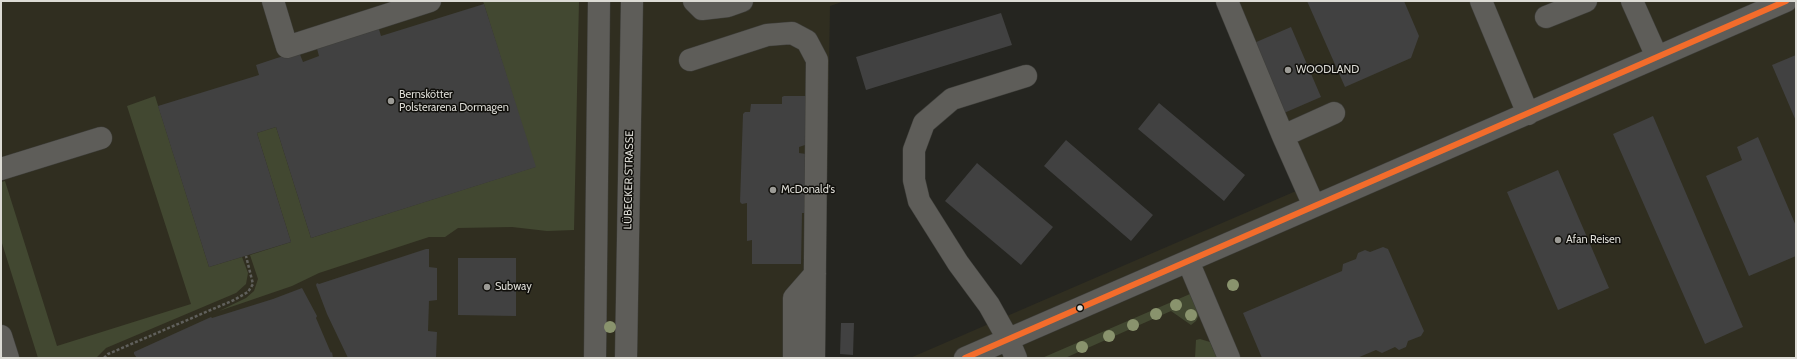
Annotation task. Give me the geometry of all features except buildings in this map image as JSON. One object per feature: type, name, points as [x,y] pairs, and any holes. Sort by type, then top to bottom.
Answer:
[{"type":"street","points":[[273,1],[287,47],[430,1]]},
{"type":"street","points":[[595,358],[599,1]]},
{"type":"street","name":"LÜBECKER STRASSE","points":[[626,358],[632,1]]},
{"type":"street","points":[[694,1],[702,9],[728,6],[742,1]]},
{"type":"street","points":[[1227,1],[1314,206]]},
{"type":"street","points":[[1481,1],[1528,114]]},
{"type":"street","points":[[1546,17],[1586,1]]},
{"type":"street","points":[[1632,1],[1657,57]]},
{"type":"street","points":[[965,358],[1012,349],[1188,261],[1786,1]]},
{"type":"street","points":[[690,60],[767,35],[792,33],[806,41],[817,60],[814,358]]},
{"type":"street","points":[[1012,349],[989,305],[958,263],[919,201],[914,180],[914,150],[924,123],[952,99],[1026,76]]},
{"type":"street","points":[[1283,136],[1334,113]]},
{"type":"street","points":[[1,169],[101,138]]},
{"type":"street","points":[[1188,261],[1229,358]]},
{"type":"street","points":[[794,358],[794,298],[815,274]]},
{"type":"street","points":[[1,336],[8,358]]},
{"type":"path","points":[[104,358],[108,354],[234,300],[248,292],[252,284],[246,256]]},
{"type":"shaded area","points":[[1,1],[845,1],[830,6],[824,358],[1,358]]},
{"type":"shaded area","points":[[1215,1],[1796,1],[1796,358],[910,358],[1296,191]]},
{"type":"green space","points":[[483,1],[579,1],[574,230],[547,231],[512,227],[458,228],[445,237],[429,237],[319,273],[292,286],[219,311],[246,298],[254,291],[258,279],[250,255],[291,242],[257,133],[276,127],[311,238],[535,167]]},
{"type":"green space","points":[[155,96],[209,267],[242,257],[248,273],[246,284],[236,293],[106,348],[96,358],[38,358],[1,240],[1,182],[5,181],[57,346],[191,304],[127,106]]},
{"type":"green space","points":[[1190,294],[1199,315],[1196,321],[1191,325],[1171,311],[1065,358],[1042,358]]},
{"type":"green space","points":[[1200,339],[1210,342],[1217,358],[1195,358],[1196,340]]},
{"type":"transit line","points":[[965,358],[1786,1]]},
{"type":"place","name":"WOODLAND","points":[[1288,70]]},
{"type":"place","name":"Bernskötter Polsterarena Dormagen","points":[[391,101]]},
{"type":"place","name":"McDonald's","points":[[773,190]]},
{"type":"place","name":"Afan Reisen","points":[[1558,240]]},
{"type":"place","name":"Subway","points":[[487,287]]}]
